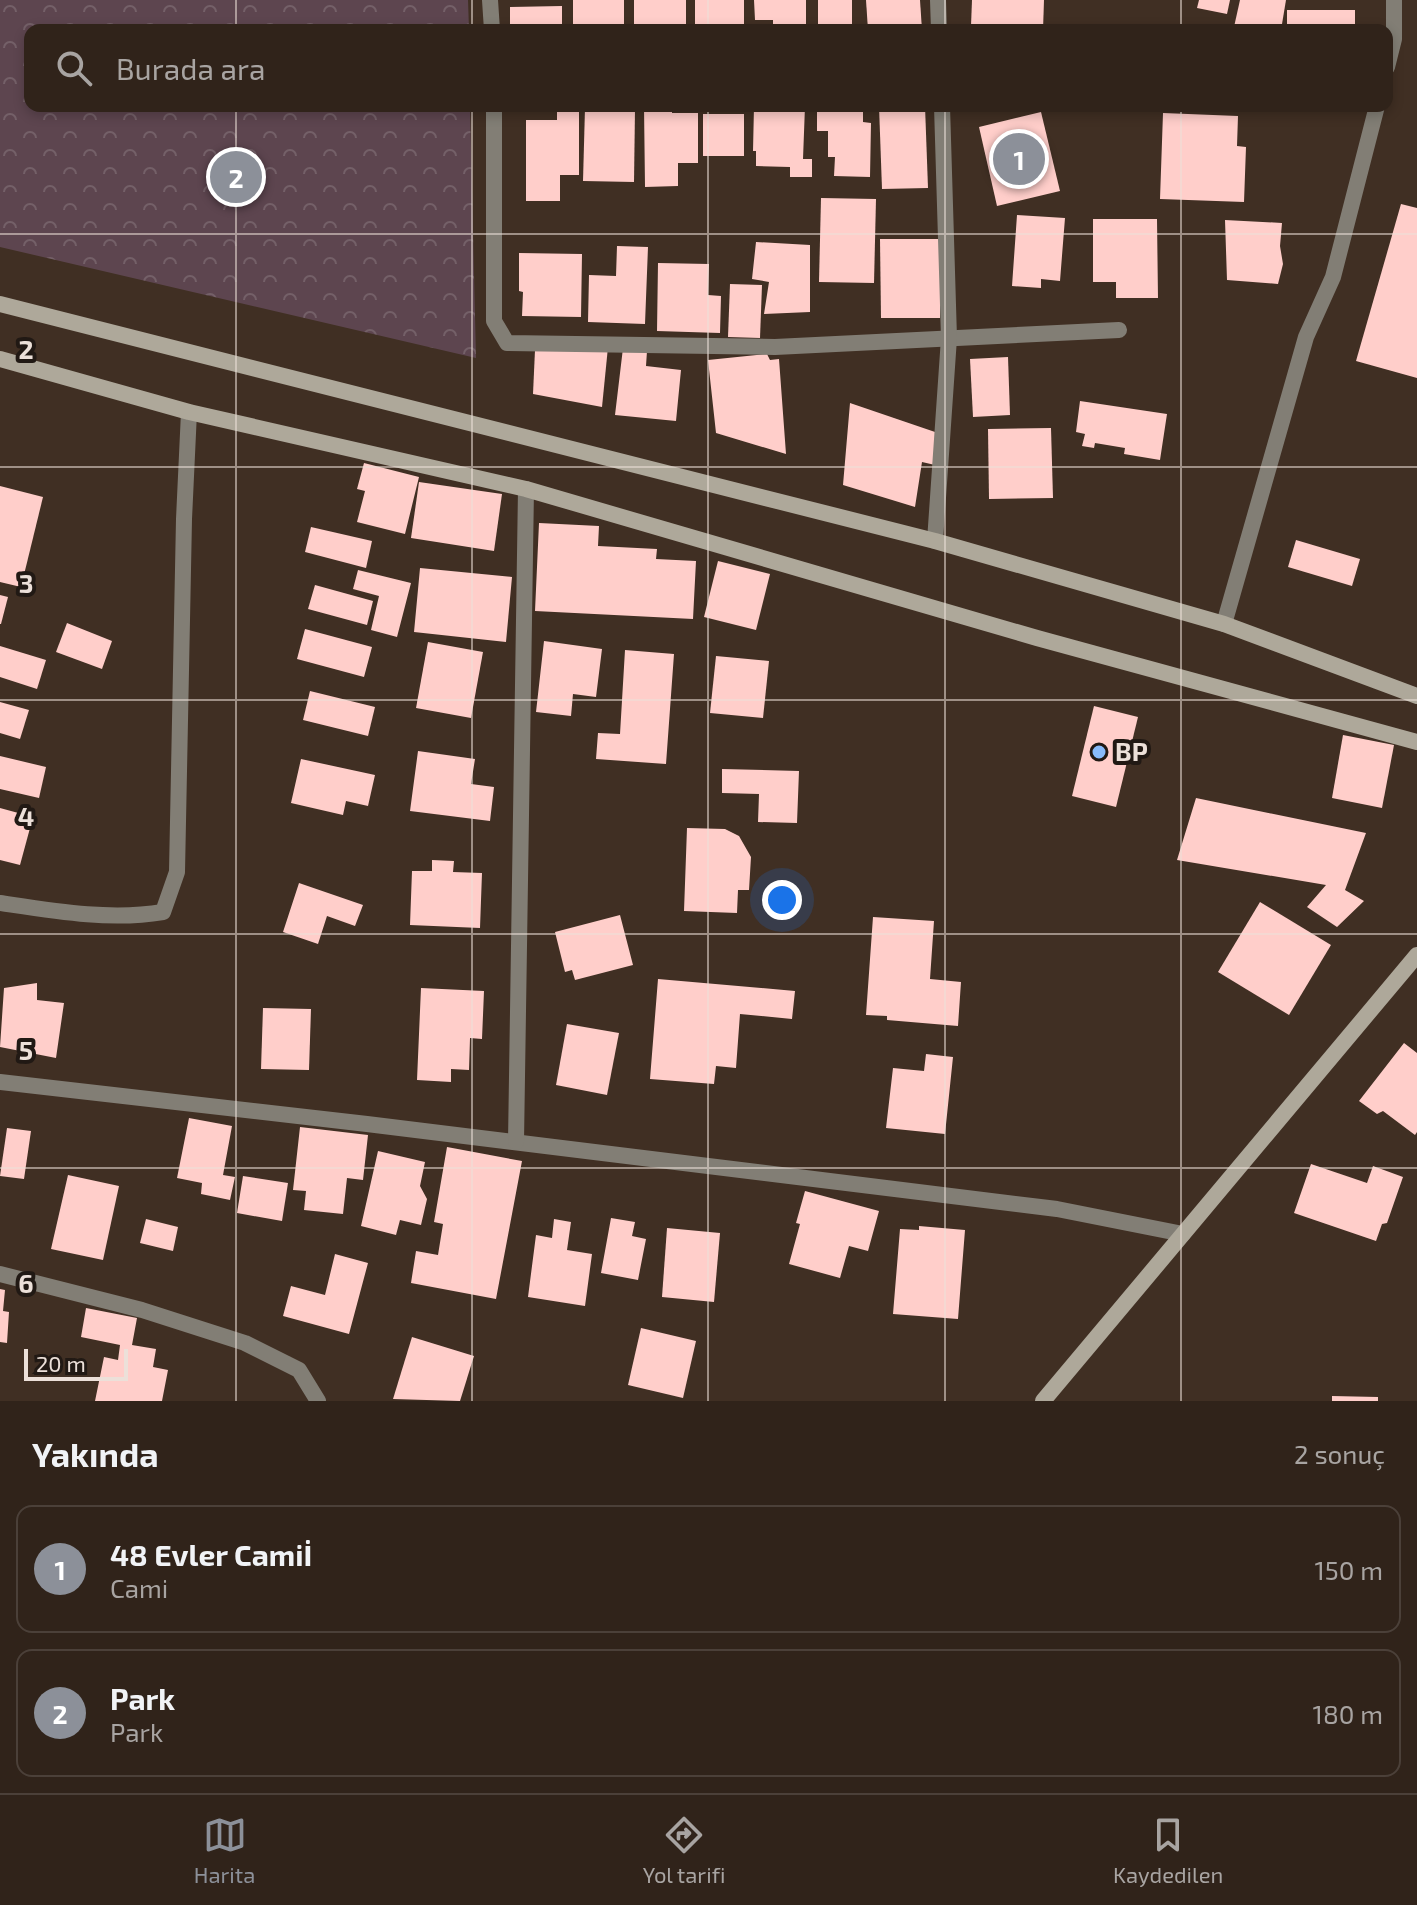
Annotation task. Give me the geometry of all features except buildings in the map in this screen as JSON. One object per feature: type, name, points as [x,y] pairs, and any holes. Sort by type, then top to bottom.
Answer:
[{"type":"main road","points":[[0,304],[935,541],[1224,624],[1417,696]]},
{"type":"main road","points":[[0,359],[189,412],[526,489],[1037,638],[1417,742]]},
{"type":"main road","points":[[1043,1401],[1417,955]]},
{"type":"street","points":[[490,0],[492,24]]},
{"type":"street","points":[[938,0],[939,24]]},
{"type":"street","points":[[1393,43],[1394,0]]},
{"type":"street","points":[[494,112],[494,321],[507,343],[775,347],[1119,330]]},
{"type":"street","points":[[935,541],[949,338],[942,112]]},
{"type":"street","points":[[1224,624],[1306,337],[1333,277],[1375,112]]},
{"type":"street","points":[[0,903],[136,916],[163,912],[177,872],[189,412]]},
{"type":"street","points":[[516,1142],[526,489]]},
{"type":"street","points":[[0,1082],[1057,1209],[1183,1234]]},
{"type":"street","points":[[0,1274],[142,1310],[245,1343],[299,1370],[318,1401]]},
{"type":"green space","points":[[0,0],[468,0],[469,24],[24,24],[24,112],[470,112],[476,358],[0,247]]},
{"type":"place","name":"48 Evler Camiİ","points":[[1019,159]]},
{"type":"place","name":"Park","points":[[236,177]]},
{"type":"place","name":"BP","points":[[1099,752]]}]
